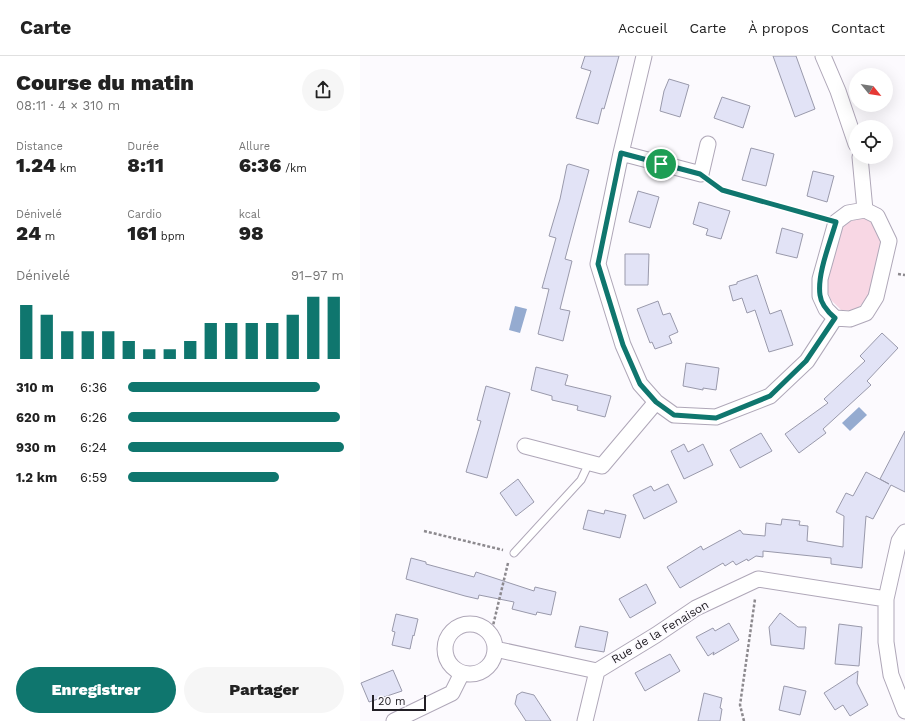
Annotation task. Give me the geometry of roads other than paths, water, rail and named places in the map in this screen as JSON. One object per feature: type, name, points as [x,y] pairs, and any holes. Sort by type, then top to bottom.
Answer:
[{"type":"street","points":[[644,56],[621,153],[598,264],[623,345],[640,384],[656,402],[674,415],[716,418],[770,396],[806,361],[835,318]]},
{"type":"street","points":[[823,56],[849,124]]},
{"type":"street","points":[[621,153],[700,174],[708,144]]},
{"type":"street","points":[[861,164],[865,210]]},
{"type":"street","points":[[865,210],[877,216],[889,241],[876,297],[866,313],[850,319],[835,318],[826,309],[820,296],[820,279],[836,222],[848,213],[865,210]]},
{"type":"street","points":[[525,446],[602,466],[656,402]]},
{"type":"street","points":[[905,532],[899,541],[886,599],[886,642],[891,675],[905,711]]},
{"type":"street","name":"Rue de la Fenaison","points":[[597,671],[656,635],[696,608],[758,579],[886,599]]},
{"type":"street","points":[[468,624],[480,626],[490,634],[494,641],[495,649],[494,657],[484,670],[470,674],[462,673],[454,669],[445,654],[445,646],[450,634],[460,626],[468,624]]},
{"type":"street","points":[[495,649],[597,671],[585,721]]},
{"type":"street","points":[[394,721],[452,693],[462,673]]},
{"type":"lane","points":[[514,553],[581,480],[589,462]]},
{"type":"water","points":[[515,306],[527,309],[520,333],[509,330]]},
{"type":"water","points":[[859,407],[867,415],[850,431],[842,423]]}]
